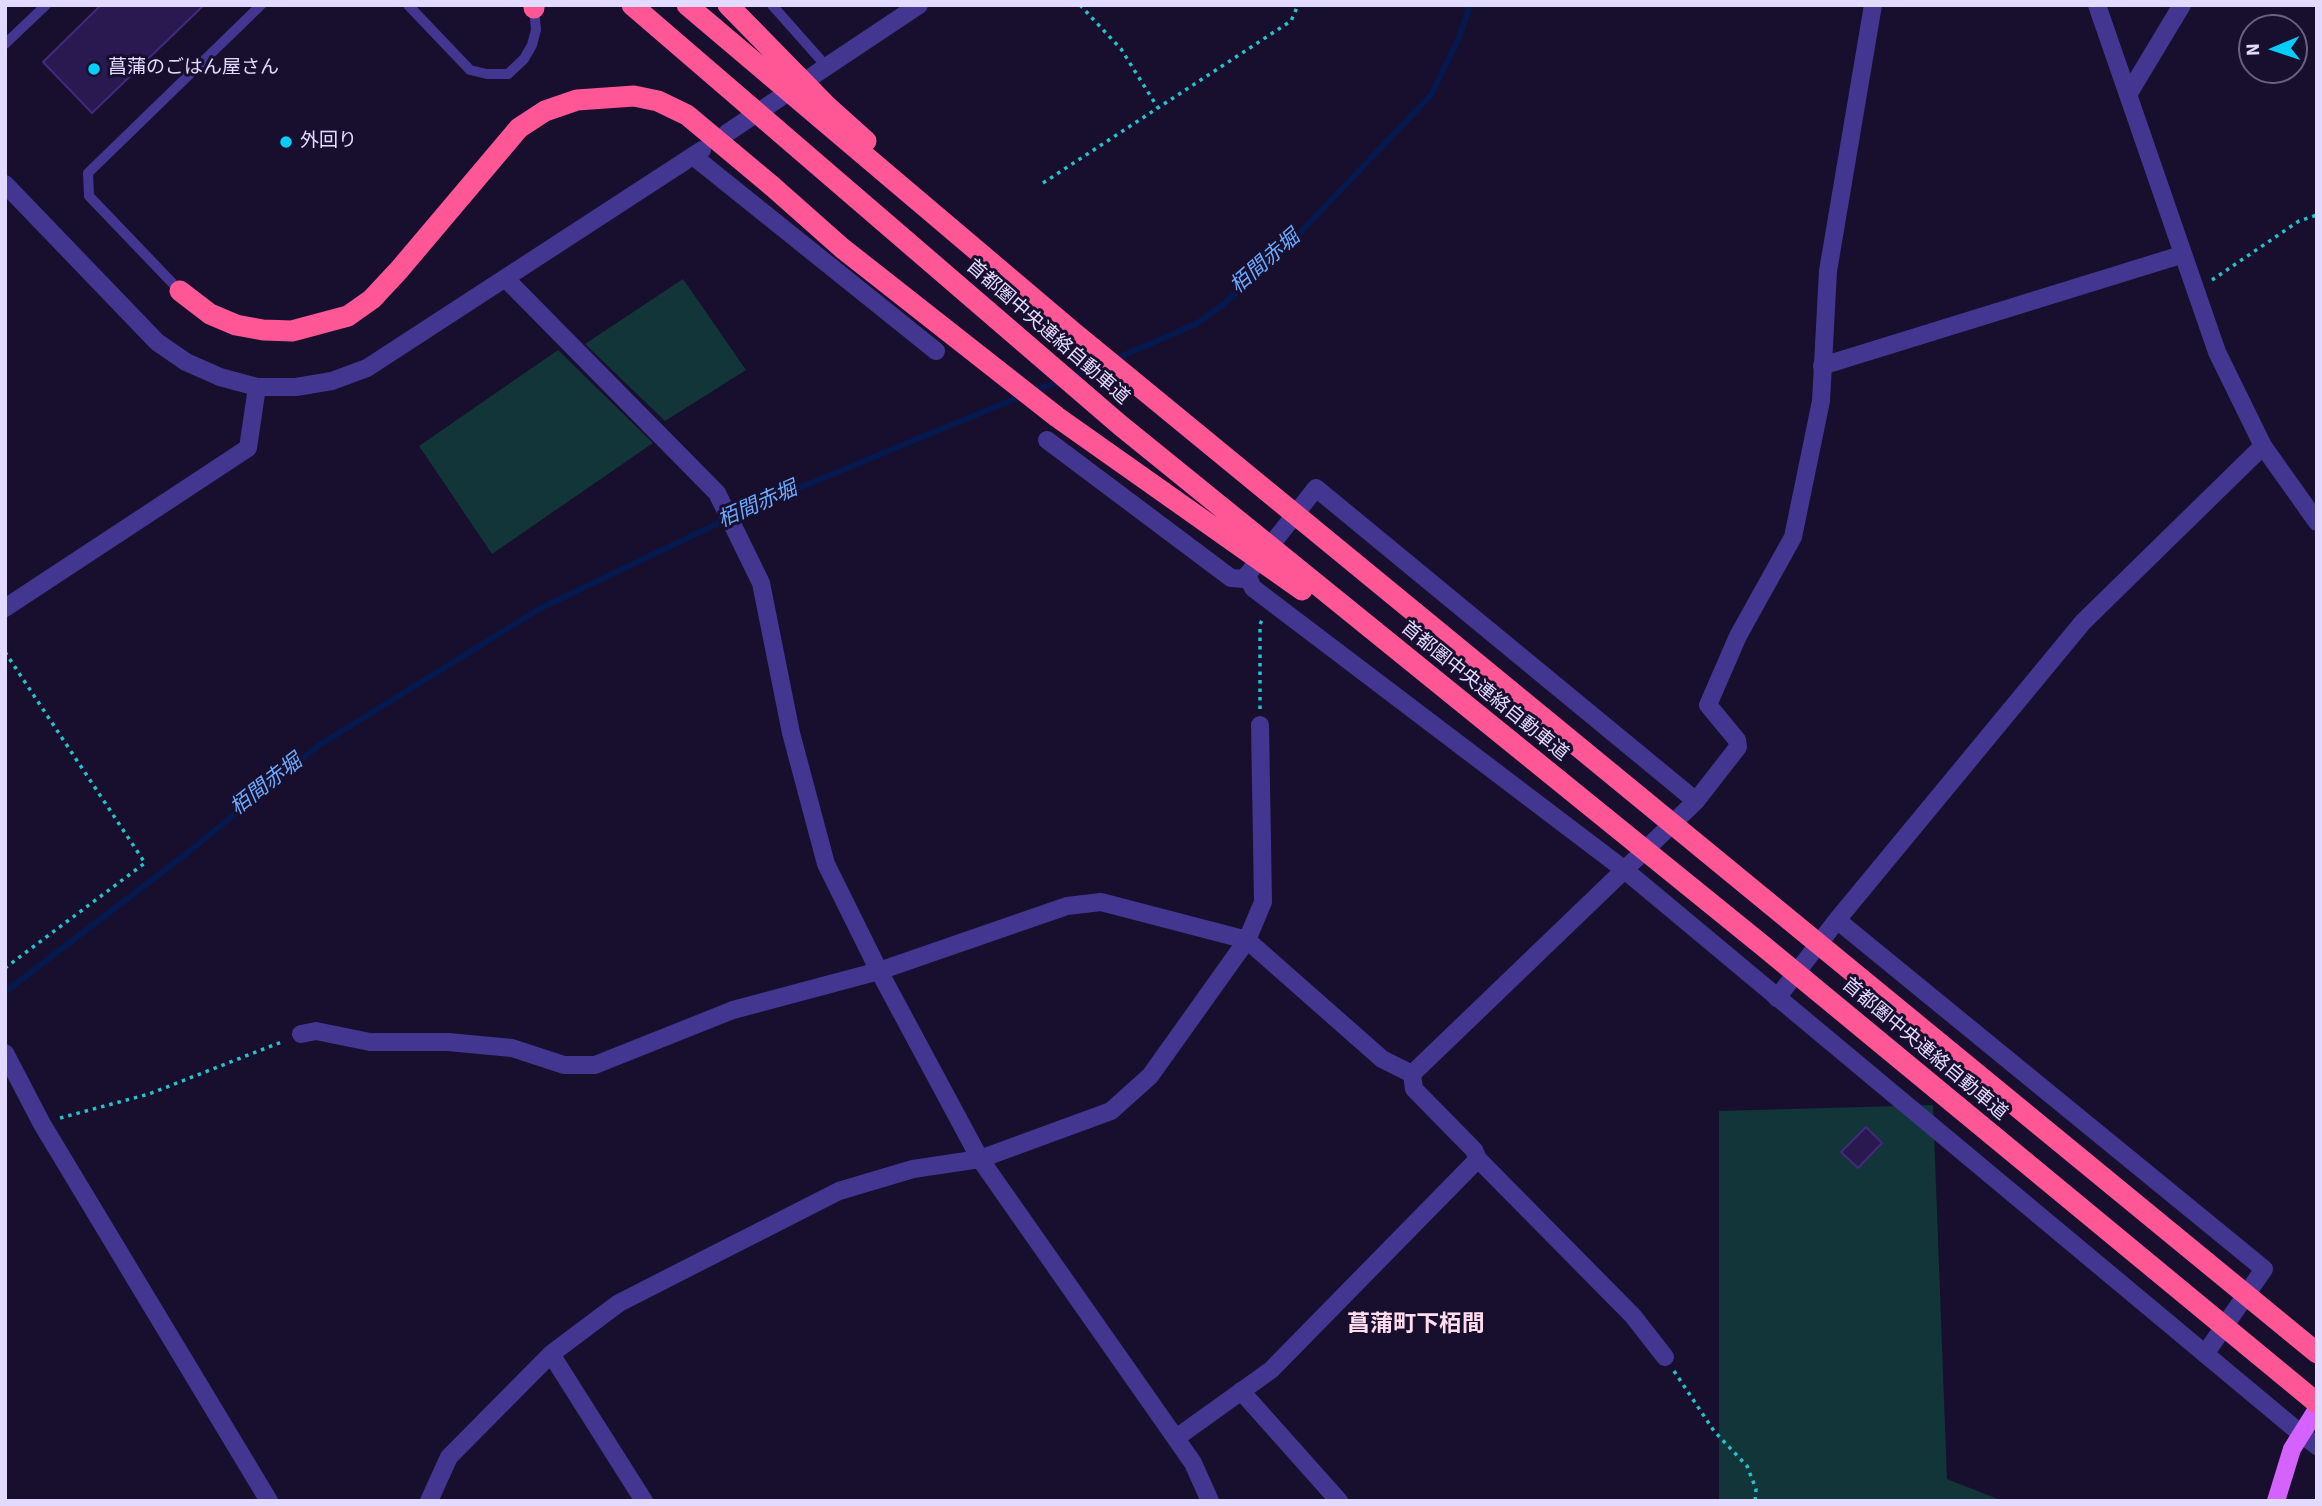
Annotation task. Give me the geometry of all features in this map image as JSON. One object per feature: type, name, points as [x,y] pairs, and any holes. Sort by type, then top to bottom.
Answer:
[{"type":"highway","name":"首都圏中央連絡自動車道","points":[[632,5],[1120,425],[1762,945],[2317,1406]]},
{"type":"highway","name":"首都圏中央連絡自動車道","points":[[687,5],[1073,332],[2317,1353]]},
{"type":"highway","points":[[728,5],[827,106],[991,251],[1073,332]]},
{"type":"highway","points":[[180,291],[210,314],[236,325],[262,330],[292,331],[348,316],[372,299],[399,270],[519,128],[545,111],[577,100],[634,96],[658,101],[687,115],[842,248],[1068,425],[1189,512],[1414,665]]},
{"type":"main road","points":[[2276,1501],[2292,1449],[2317,1406]]},
{"type":"street","points":[[727,133],[919,5]]},
{"type":"street","points":[[1412,1074],[1696,801],[1738,747],[1737,740],[1708,705],[1738,636],[1793,537],[1821,401],[1828,271],[1873,5]]},
{"type":"street","points":[[2097,5],[2129,93],[2181,255],[2217,352],[2263,446],[2317,522]]},
{"type":"street","points":[[2129,93],[2182,5]]},
{"type":"street","points":[[5,184],[157,342],[186,362],[220,377],[257,387],[296,387],[332,382],[366,368],[698,153],[936,351]]},
{"type":"street","points":[[1822,366],[2181,255]]},
{"type":"street","points":[[505,278],[717,493],[761,583],[794,745],[826,864],[879,971],[980,1159],[1073,1296],[1193,1463],[1210,1501]]},
{"type":"street","points":[[5,608],[248,448],[257,387]]},
{"type":"street","points":[[1047,440],[1231,578],[1244,579],[1315,488],[1696,801]]},
{"type":"street","points":[[1777,998],[1837,920],[2083,622],[2263,446]]},
{"type":"street","points":[[1247,575],[1252,588],[1626,871],[2317,1446]]},
{"type":"street","points":[[429,1501],[449,1457],[551,1354],[619,1303],[839,1191],[913,1169],[980,1159],[1111,1111],[1150,1076],[1247,940],[1262,902],[1260,725]]},
{"type":"street","points":[[301,1034],[316,1031],[370,1042],[448,1042],[512,1048],[552,1062],[580,1068],[595,1065],[733,1010],[879,971],[954,942],[1079,903],[1111,904],[1247,940],[1382,1059],[1412,1074]]},
{"type":"street","points":[[1837,920],[2264,1269],[2205,1354]]},
{"type":"street","points":[[5,1053],[42,1124],[269,1501]]},
{"type":"street","points":[[1412,1074],[1414,1089],[1474,1150],[1478,1159],[1633,1316],[1665,1357]]},
{"type":"street","points":[[1176,1438],[1271,1370],[1478,1159]]},
{"type":"street","points":[[551,1354],[644,1501]]},
{"type":"street","points":[[1241,1391],[1339,1501]]},
{"type":"lane","points":[[5,44],[46,5]]},
{"type":"lane","points":[[180,291],[89,196],[88,173],[261,5]]},
{"type":"lane","points":[[408,5],[470,69],[487,74],[508,74],[524,59],[536,30],[534,7]]},
{"type":"lane","points":[[772,5],[827,67]]},
{"type":"path","points":[[1080,5],[1121,49],[1158,108]]},
{"type":"path","points":[[1043,183],[1291,21],[1298,5]]},
{"type":"path","points":[[2194,292],[2299,221],[2317,215]]},
{"type":"path","points":[[1260,725],[1260,624],[1273,604]]},
{"type":"path","points":[[5,652],[145,863],[5,968]]},
{"type":"path","points":[[42,1124],[149,1094],[301,1034]]},
{"type":"path","points":[[1665,1357],[1714,1431],[1748,1465],[1756,1489],[1755,1501]]},
{"type":"green space","points":[[683,279],[746,370],[665,421],[585,344]]},
{"type":"green space","points":[[558,350],[653,443],[492,554],[419,446]]},
{"type":"green space","points":[[1933,1105],[1947,1479],[2003,1501],[1719,1501],[1719,1111]]},
{"type":"building","points":[[101,5],[204,5],[92,113],[43,62]]},
{"type":"building","points":[[1866,1127],[1882,1143],[1858,1168],[1841,1152]]},
{"type":"waterway","name":"栢間赤堀","points":[[1115,359],[1196,324],[1224,304],[1300,233],[1431,95],[1459,38],[1470,5]]},
{"type":"waterway","name":"栢間赤堀","points":[[1034,391],[1105,363]]},
{"type":"waterway","name":"栢間赤堀","points":[[5,992],[191,850],[318,746],[539,609],[748,509],[1024,395]]},
{"type":"place","name":"菖蒲のごはん屋さん","points":[[94,69]]},
{"type":"place","name":"外回り","points":[[286,142]]},
{"type":"district","name":"菖蒲町下栢間","points":[[1416,1326]]}]
